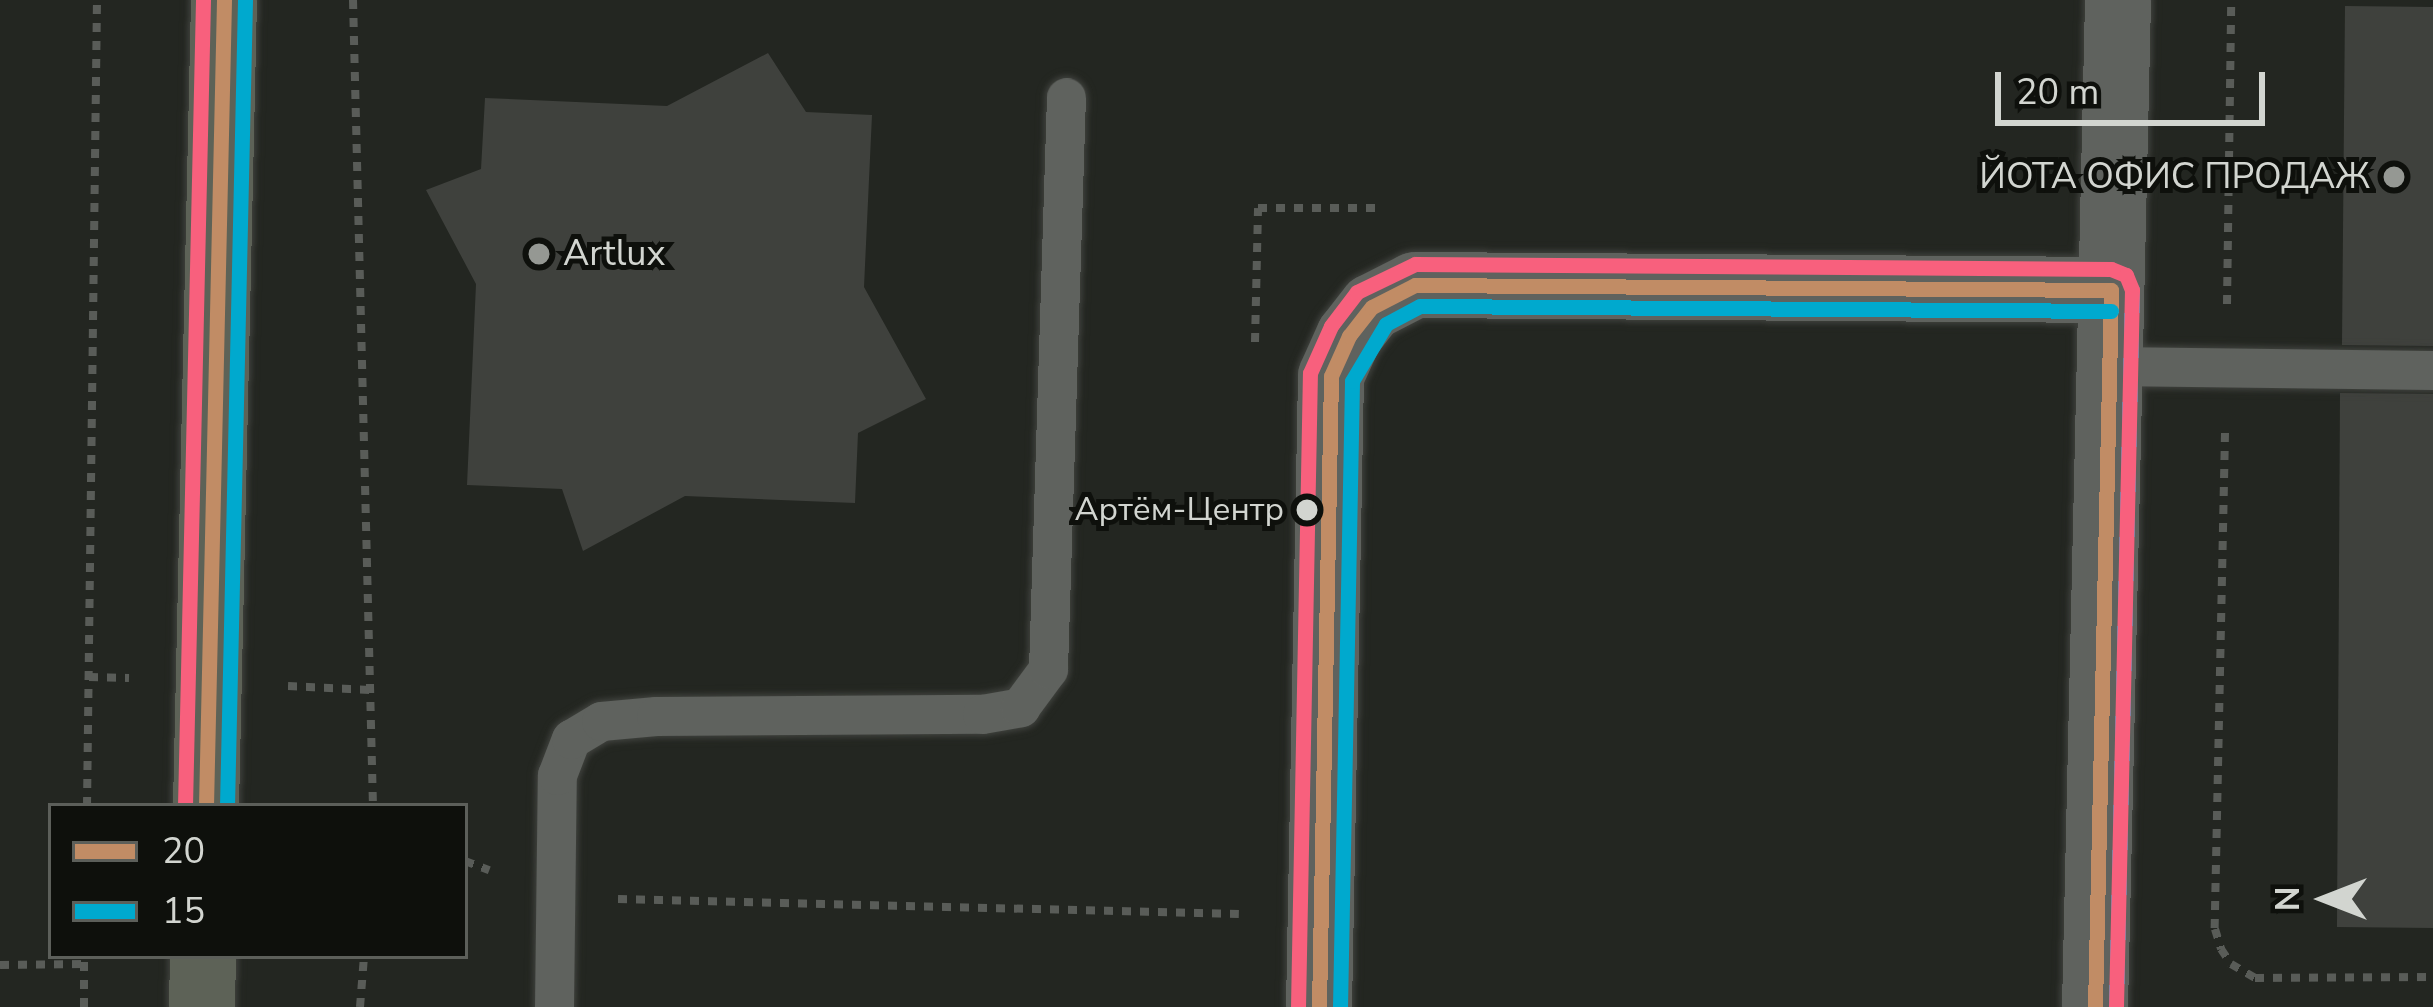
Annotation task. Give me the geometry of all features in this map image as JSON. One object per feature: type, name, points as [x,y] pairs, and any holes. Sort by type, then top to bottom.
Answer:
[{"type":"main road","points":[[206,803],[224,0]]},
{"type":"main road","points":[[202,1007],[203,959]]},
{"type":"street","points":[[2095,1007],[2118,0]]},
{"type":"street","points":[[1319,1007],[1331,376],[1349,336],[1372,307],[1415,285],[2111,290]]},
{"type":"lane","points":[[554,1007],[557,775],[571,739],[601,721],[656,716],[982,714],[1020,707],[1048,669],[1066,97]]},
{"type":"lane","points":[[2110,366],[2433,370]]},
{"type":"path","points":[[87,803],[97,0]]},
{"type":"path","points":[[353,0],[373,803]]},
{"type":"path","points":[[2231,0],[2215,929],[2231,964],[2255,978],[2433,977]]},
{"type":"path","points":[[360,1007],[364,959]]},
{"type":"path","points":[[0,965],[84,960],[84,1007]]},
{"type":"building","points":[[2345,6],[2433,7],[2433,346],[2342,345]]},
{"type":"building","points":[[768,53],[806,112],[872,115],[864,287],[926,399],[858,433],[855,503],[685,496],[583,551],[562,489],[467,485],[476,284],[426,190],[481,169],[485,98],[667,106]]},
{"type":"building","points":[[2340,393],[2433,394],[2433,928],[2337,927]]},
{"type":"transit line","points":[[185,803],[203,0]]},
{"type":"transit line","name":"20","points":[[206,803],[224,0]]},
{"type":"transit line","name":"15","points":[[227,803],[245,0]]},
{"type":"transit line","points":[[1298,1007],[1310,373],[1331,326],[1357,292],[1415,264],[2111,269],[2126,275],[2132,290],[2116,1007]]},
{"type":"transit line","name":"20","points":[[1319,1007],[1331,376],[1349,336],[1372,307],[1415,285],[2111,290]]},
{"type":"transit line","name":"20","points":[[2095,1007],[2111,290]]},
{"type":"transit line","name":"15","points":[[2116,1007],[2132,290]]},
{"type":"transit line","name":"15","points":[[1340,1007],[1352,381],[1386,324],[1420,306],[2111,311]]},
{"type":"place","name":"ЙОТА ОФИС ПРОДАЖ","points":[[2394,177]]},
{"type":"place","name":"Artlux","points":[[539,254]]},
{"type":"place","name":"Артём-Центр","points":[[1307,510]]}]
